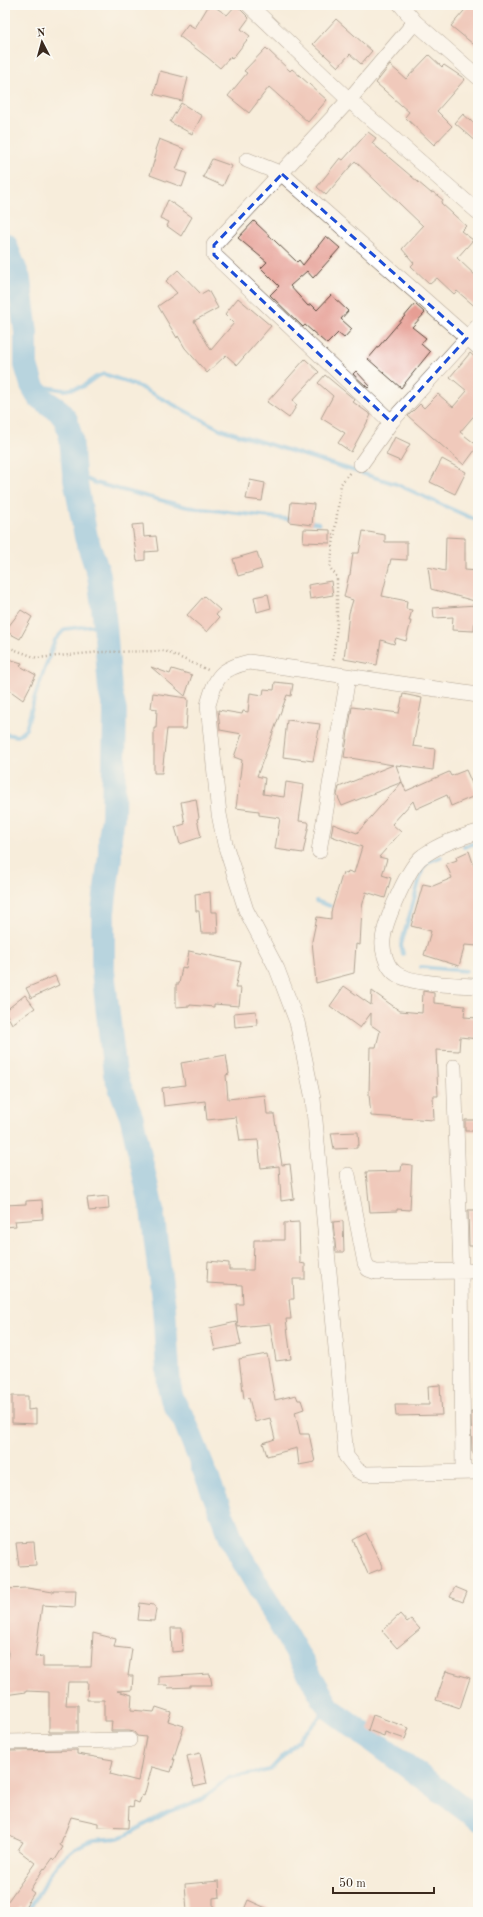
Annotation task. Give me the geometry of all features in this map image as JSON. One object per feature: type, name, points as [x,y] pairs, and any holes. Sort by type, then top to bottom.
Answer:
[{"type":"street","points":[[249,5],[349,100],[478,212]]},
{"type":"street","points":[[401,5],[415,22],[478,77]]},
{"type":"street","points":[[391,422],[214,255],[214,245],[282,174],[349,100],[415,22]]},
{"type":"street","points":[[247,160],[282,174],[473,342]]},
{"type":"street","points":[[361,464],[391,422],[473,342],[478,326]]},
{"type":"street","points":[[454,1067],[460,1271],[471,1471],[365,1474],[357,1470],[346,1456],[313,1099],[297,1022],[277,969],[246,910],[225,844],[219,814],[208,704],[219,676],[231,667],[249,662],[478,695]]},
{"type":"street","points":[[319,852],[348,677]]},
{"type":"street","points":[[478,832],[448,841],[421,857],[408,874],[388,923],[383,940],[385,958],[393,972],[406,980],[478,986]]},
{"type":"street","points":[[348,1176],[365,1263],[368,1269],[376,1272],[478,1271]]},
{"type":"street","points":[[5,1742],[129,1740]]},
{"type":"path","points":[[332,673],[337,625],[337,576],[330,568],[330,555],[338,518],[341,484],[354,467],[361,464]]},
{"type":"path","points":[[5,646],[37,658],[101,652],[165,651],[219,676]]},
{"type":"highlighted area","points":[[282,174],[467,338],[391,422],[214,255],[214,245]]},
{"type":"building","points":[[209,5],[212,5],[227,15],[236,5],[249,18],[241,29],[250,36],[232,59],[230,57],[220,68],[179,36],[188,24],[195,28]]},
{"type":"building","points":[[469,5],[473,5],[478,10],[478,48],[451,26]]},
{"type":"building","points":[[336,19],[372,51],[361,64],[350,54],[338,67],[313,44]]},
{"type":"building","points":[[266,48],[290,71],[292,69],[327,100],[308,122],[269,87],[249,113],[228,96],[247,73],[244,71]]},
{"type":"building","points":[[429,55],[442,67],[444,65],[465,79],[437,111],[452,126],[434,145],[405,117],[409,112],[376,83],[390,65],[406,79]]},
{"type":"building","points":[[160,71],[188,78],[182,101],[154,94]]},
{"type":"building","points":[[181,103],[202,116],[192,134],[170,122]]},
{"type":"building","points":[[463,114],[478,127],[478,143],[455,123]]},
{"type":"building","points":[[368,132],[376,138],[372,143],[431,193],[433,192],[443,200],[441,203],[466,226],[461,231],[473,240],[457,258],[478,278],[478,309],[457,291],[454,294],[437,278],[430,284],[411,266],[414,263],[402,249],[423,226],[355,161],[326,195],[317,187],[340,158],[343,160]]},
{"type":"building","points":[[159,139],[184,149],[176,170],[187,173],[182,187],[150,175],[157,151],[155,150]]},
{"type":"building","points":[[212,159],[232,166],[223,186],[203,177]]},
{"type":"building","points":[[168,200],[192,217],[181,236],[167,226],[169,222],[160,218]]},
{"type":"building","points":[[254,221],[297,262],[299,260],[303,265],[326,236],[340,248],[313,278],[307,271],[290,286],[308,306],[311,304],[317,310],[331,295],[348,311],[341,319],[352,329],[344,338],[338,333],[327,344],[305,325],[303,327],[270,295],[279,286],[261,268],[267,262],[238,238]]},
{"type":"building","points":[[178,270],[201,294],[208,290],[218,308],[194,321],[211,350],[234,323],[225,314],[238,298],[271,326],[237,365],[226,355],[207,373],[185,348],[178,336],[177,338],[158,306],[177,293],[166,281]]},
{"type":"building","points":[[415,304],[425,313],[412,327],[426,338],[421,344],[430,352],[401,388],[368,359]]},
{"type":"building","points":[[470,353],[478,360],[478,411],[460,432],[478,446],[464,465],[408,416],[420,404],[424,408],[438,394],[453,407],[467,391],[450,377]]},
{"type":"building","points":[[305,359],[319,372],[292,401],[297,405],[289,418],[267,402]]},
{"type":"building","points":[[356,371],[370,386],[368,388],[353,374]]},
{"type":"building","points":[[325,375],[355,400],[353,402],[371,415],[351,452],[338,443],[345,433],[321,418],[333,396],[318,383]]},
{"type":"building","points":[[395,437],[410,444],[400,461],[386,455]]},
{"type":"building","points":[[442,459],[466,472],[455,494],[430,482]]},
{"type":"building","points":[[250,480],[265,483],[262,501],[246,499]]},
{"type":"building","points":[[291,502],[314,504],[312,525],[289,522]]},
{"type":"building","points":[[143,524],[144,537],[156,536],[158,551],[145,552],[145,560],[137,561],[132,525]]},
{"type":"building","points":[[304,529],[330,530],[330,543],[303,542]]},
{"type":"building","points":[[363,531],[385,535],[385,542],[407,542],[407,560],[391,559],[382,596],[407,601],[406,609],[412,610],[409,621],[411,621],[406,641],[396,638],[394,644],[381,640],[377,665],[344,659],[349,613],[353,600],[344,597],[350,575],[353,553],[359,553]]},
{"type":"building","points":[[446,537],[465,538],[465,570],[478,571],[478,602],[431,589],[428,567],[445,571]]},
{"type":"building","points":[[257,552],[262,569],[238,576],[233,559]]},
{"type":"building","points":[[331,581],[333,595],[310,599],[308,585]]},
{"type":"building","points":[[268,594],[271,608],[257,612],[254,597]]},
{"type":"building","points":[[204,596],[220,610],[216,615],[219,618],[207,632],[187,615]]},
{"type":"building","points":[[478,605],[478,614],[475,614],[474,631],[452,630],[453,617],[434,618],[433,608]]},
{"type":"building","points":[[21,610],[32,617],[20,639],[5,631]]},
{"type":"building","points":[[5,658],[22,663],[20,666],[36,675],[23,700],[5,687]]},
{"type":"building","points":[[151,667],[170,674],[172,669],[192,675],[185,696]]},
{"type":"building","points":[[275,682],[293,684],[291,696],[287,695],[257,776],[265,778],[263,794],[284,797],[286,782],[304,785],[299,821],[308,822],[309,824],[303,853],[275,849],[280,818],[259,815],[259,811],[236,808],[242,760],[234,757],[242,734],[220,730],[218,710],[242,714],[243,711],[248,712],[250,693],[263,695],[264,689],[274,690]]},
{"type":"building","points":[[153,693],[187,698],[188,700],[186,729],[167,729],[162,773],[154,773],[154,728],[156,728],[157,709],[151,708]]},
{"type":"building","points":[[403,694],[422,698],[413,746],[435,749],[433,770],[396,765],[402,782],[342,806],[337,795],[339,787],[393,765],[344,757],[352,707],[399,713]]},
{"type":"building","points":[[287,720],[320,724],[313,761],[283,757]]},
{"type":"building","points":[[466,770],[477,795],[451,806],[447,795],[416,809],[413,801],[392,824],[401,832],[379,857],[387,859],[382,875],[391,878],[385,898],[366,892],[362,907],[360,945],[356,944],[354,973],[316,983],[312,941],[317,917],[331,919],[331,912],[343,872],[347,874],[348,871],[354,873],[362,847],[331,836],[333,824],[357,833],[402,782],[406,791],[449,772],[451,776]]},
{"type":"building","points":[[196,799],[199,818],[197,819],[201,837],[180,844],[175,827],[185,824],[181,802]]},
{"type":"building","points":[[469,851],[474,866],[478,864],[478,946],[465,945],[459,966],[424,955],[431,931],[411,926],[423,884],[433,886],[452,878],[446,864],[457,860],[456,857]]},
{"type":"building","points":[[210,892],[211,912],[217,912],[218,933],[201,933],[199,911],[196,911],[195,894]]},
{"type":"building","points":[[189,951],[241,962],[235,988],[241,988],[239,1006],[214,1004],[214,1007],[190,1005],[176,1007],[176,984],[179,984],[182,967],[186,968]]},
{"type":"building","points":[[55,976],[59,985],[31,998],[26,988]]},
{"type":"building","points":[[344,986],[371,1005],[372,991],[400,1011],[422,1013],[423,991],[434,993],[434,1003],[465,1006],[464,1017],[478,1018],[478,1039],[460,1037],[459,1051],[436,1050],[438,1096],[433,1096],[434,1120],[371,1116],[369,1094],[370,1047],[376,1047],[380,1031],[371,1025],[371,1013],[360,1028],[330,1006]]},
{"type":"building","points":[[25,995],[35,1008],[12,1024],[5,1011]]},
{"type":"building","points":[[256,1011],[257,1025],[235,1027],[234,1013]]},
{"type":"building","points":[[226,1055],[229,1074],[226,1075],[228,1099],[265,1095],[267,1114],[274,1114],[282,1165],[290,1164],[294,1199],[281,1201],[279,1166],[261,1168],[258,1140],[240,1141],[236,1117],[207,1120],[205,1101],[164,1106],[162,1088],[185,1085],[181,1063]]},
{"type":"building","points":[[465,1120],[478,1120],[478,1131],[465,1131]]},
{"type":"building","points":[[358,1132],[359,1145],[357,1145],[357,1148],[334,1149],[331,1133]]},
{"type":"building","points":[[402,1164],[412,1165],[410,1210],[397,1209],[397,1211],[370,1212],[366,1172],[401,1171]]},
{"type":"building","points":[[108,1196],[109,1209],[89,1211],[87,1198]]},
{"type":"building","points":[[42,1200],[43,1219],[15,1221],[16,1226],[5,1227],[5,1205],[26,1204],[26,1201]]},
{"type":"building","points":[[468,1210],[478,1210],[478,1246],[469,1246]]},
{"type":"building","points":[[343,1221],[344,1252],[336,1252],[333,1222]]},
{"type":"building","points":[[299,1222],[300,1263],[305,1264],[305,1279],[293,1279],[294,1299],[289,1299],[291,1319],[286,1319],[291,1359],[276,1361],[270,1324],[238,1327],[236,1304],[243,1304],[242,1285],[207,1283],[208,1261],[229,1263],[229,1270],[253,1270],[254,1240],[284,1240],[284,1223]]},
{"type":"building","points":[[236,1322],[241,1345],[215,1350],[210,1328]]},
{"type":"building","points":[[267,1354],[275,1400],[296,1395],[298,1400],[301,1400],[304,1409],[295,1412],[300,1434],[309,1434],[315,1462],[299,1465],[297,1448],[267,1456],[263,1443],[275,1439],[270,1418],[255,1422],[249,1398],[244,1399],[239,1359]]},
{"type":"building","points":[[440,1385],[442,1415],[396,1416],[395,1405],[429,1405],[428,1386]]},
{"type":"building","points":[[12,1396],[28,1396],[28,1410],[36,1409],[36,1424],[12,1423]]},
{"type":"building","points":[[471,1412],[478,1412],[478,1459],[472,1452]]},
{"type":"building","points":[[366,1533],[383,1568],[368,1574],[353,1540]]},
{"type":"building","points":[[34,1542],[36,1565],[19,1566],[16,1543]]},
{"type":"building","points":[[455,1587],[467,1592],[463,1602],[450,1597]]},
{"type":"building","points":[[27,1588],[53,1592],[53,1590],[76,1590],[75,1607],[42,1605],[35,1657],[43,1656],[43,1667],[91,1667],[93,1633],[116,1639],[114,1647],[132,1649],[128,1676],[133,1676],[132,1690],[117,1691],[132,1695],[131,1710],[154,1712],[156,1707],[171,1712],[168,1721],[184,1726],[173,1760],[175,1759],[171,1772],[152,1767],[144,1796],[142,1795],[139,1803],[134,1801],[133,1807],[129,1806],[128,1828],[98,1827],[98,1823],[71,1817],[60,1845],[63,1847],[55,1860],[53,1858],[45,1869],[44,1868],[30,1890],[34,1893],[23,1910],[20,1907],[15,1912],[5,1912],[5,1905],[35,1863],[18,1850],[23,1842],[5,1834],[5,1751],[77,1750],[77,1754],[113,1760],[110,1774],[138,1781],[146,1737],[137,1736],[134,1732],[129,1731],[111,1731],[112,1721],[104,1721],[104,1700],[87,1700],[88,1682],[68,1682],[66,1705],[78,1705],[78,1732],[49,1732],[49,1692],[26,1691],[5,1695],[8,1653],[5,1643],[5,1589]]},
{"type":"building","points":[[140,1603],[154,1605],[156,1609],[154,1621],[138,1620]]},
{"type":"building","points":[[400,1614],[407,1622],[411,1619],[420,1629],[397,1648],[382,1631]]},
{"type":"building","points":[[171,1628],[182,1628],[183,1651],[172,1652]]},
{"type":"building","points":[[446,1671],[470,1678],[460,1708],[436,1700]]},
{"type":"building","points":[[210,1674],[212,1685],[190,1685],[190,1687],[168,1688],[167,1685],[159,1685],[159,1677]]},
{"type":"building","points":[[373,1715],[409,1728],[405,1739],[385,1732],[384,1736],[368,1730]]},
{"type":"building","points":[[200,1753],[207,1784],[194,1787],[187,1756]]},
{"type":"building","points":[[219,1881],[220,1897],[213,1898],[213,1912],[187,1912],[185,1884]]},
{"type":"building","points":[[248,1900],[275,1912],[243,1912]]},
{"type":"waterway","points":[[5,244],[19,279],[26,332],[26,365],[32,385],[39,397],[58,410],[66,420],[71,438],[74,473],[86,537],[99,575],[105,624],[110,690],[115,711],[113,817],[103,912],[103,971],[115,1074],[132,1119],[152,1210],[164,1308],[169,1386],[172,1399],[185,1422],[235,1547],[329,1708],[478,1819]]},
{"type":"waterway","points":[[32,385],[65,390],[82,387],[96,377],[104,374],[138,386],[220,429],[396,484],[478,521]]},
{"type":"waterway","points":[[74,473],[95,483],[187,507],[295,520]]},
{"type":"waterway","points":[[307,521],[319,523]]},
{"type":"waterway","points":[[5,734],[18,736],[26,729],[35,696],[55,640],[65,629],[105,624]]},
{"type":"waterway","points":[[464,847],[478,842]]},
{"type":"waterway","points":[[403,954],[401,945],[423,868],[428,862],[441,857]]},
{"type":"waterway","points":[[316,901],[330,906]]},
{"type":"waterway","points":[[421,967],[466,971]]},
{"type":"waterway","points":[[27,1912],[51,1873],[61,1860],[74,1849],[94,1840],[118,1838],[126,1835],[166,1813],[201,1800],[228,1778],[270,1770],[329,1708]]}]
